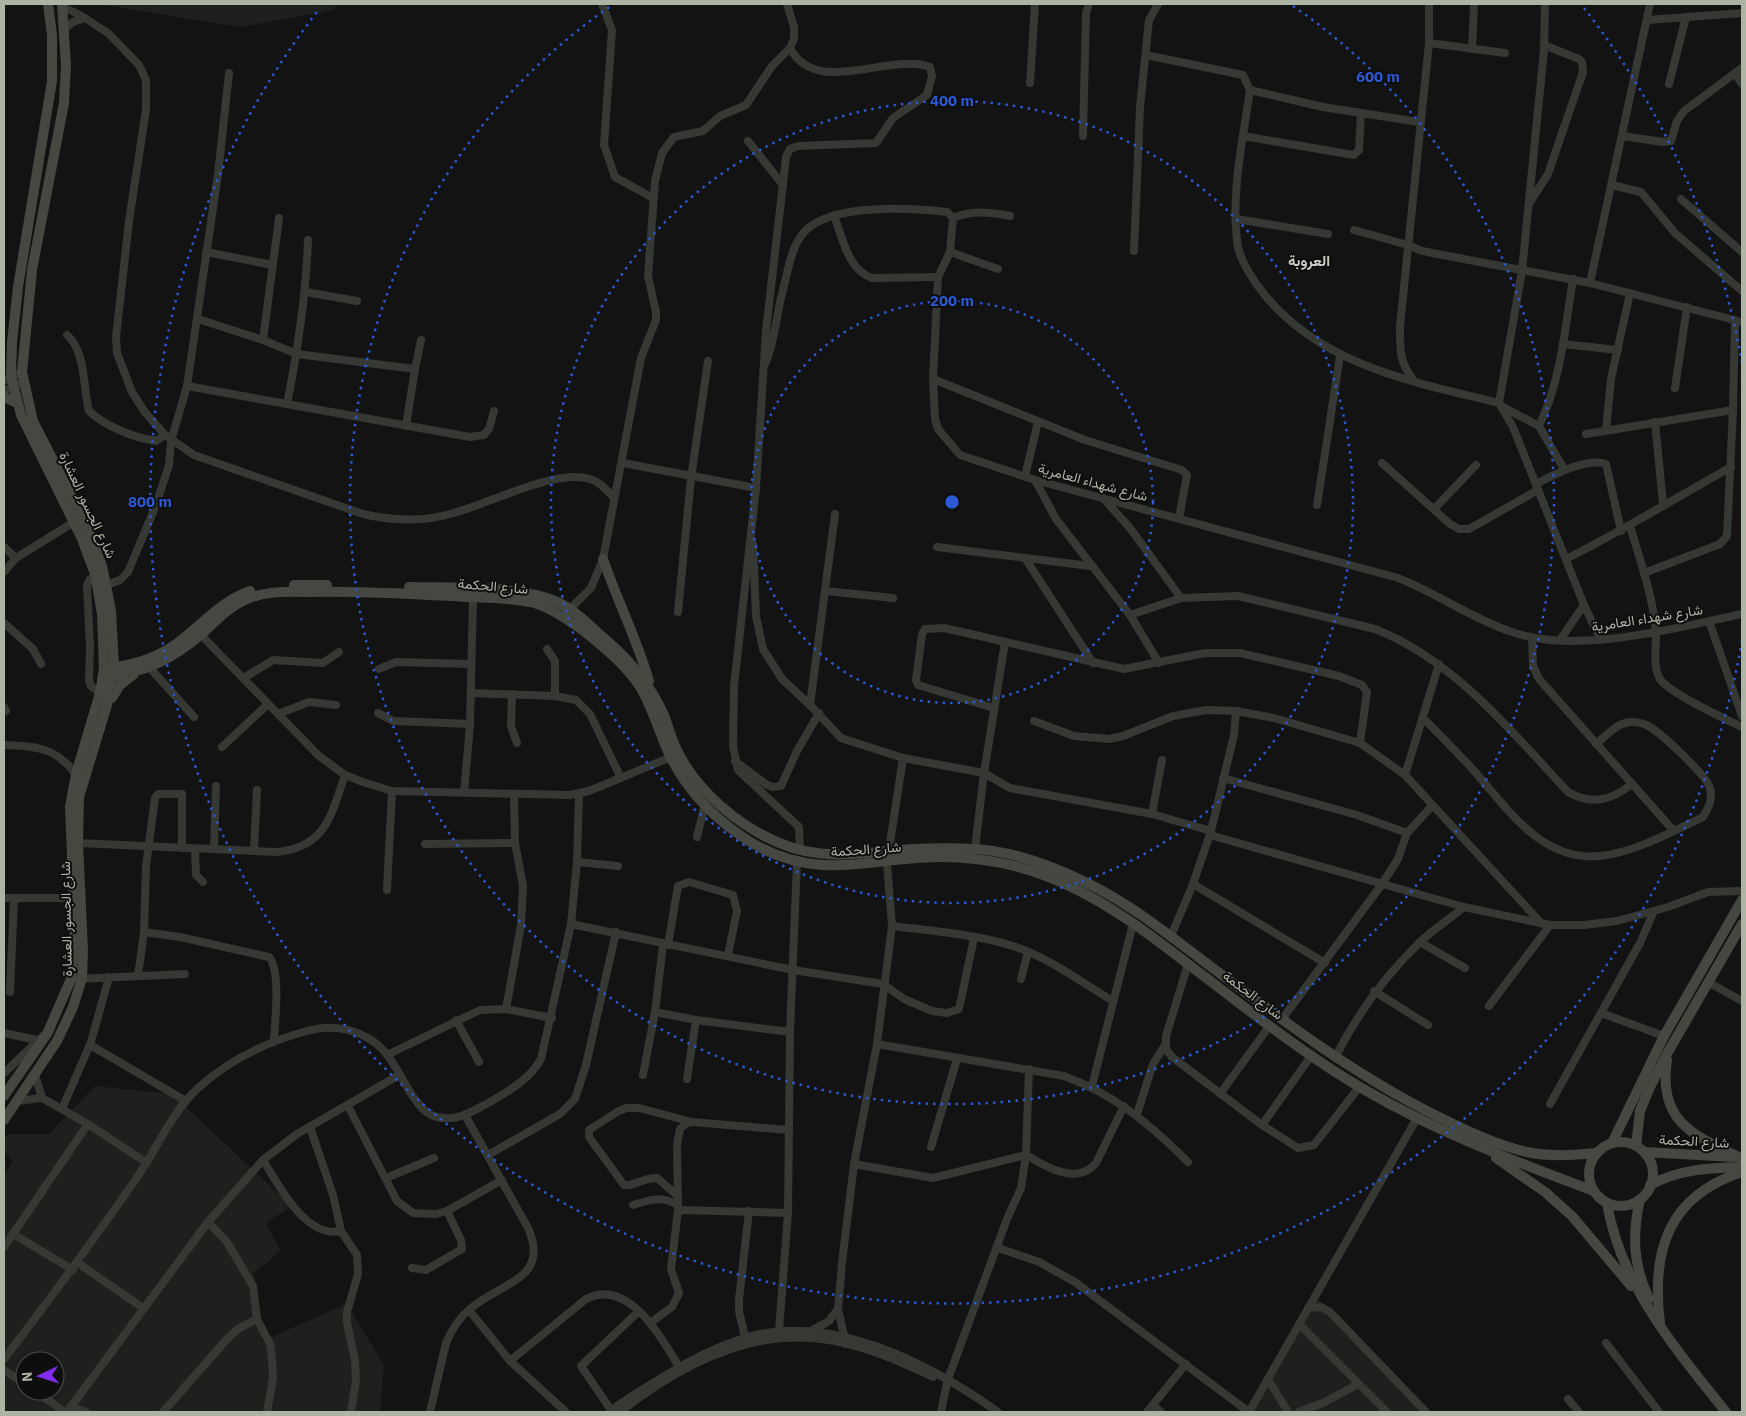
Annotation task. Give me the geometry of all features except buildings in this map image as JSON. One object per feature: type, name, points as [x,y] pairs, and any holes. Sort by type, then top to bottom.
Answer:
[{"type":"street","name":"شارع الجسور العشارة","points":[[4,1096],[47,1034],[71,979],[74,946],[70,821],[76,774],[100,693],[109,672],[95,576],[74,522],[17,403],[13,381],[11,348],[18,287],[51,88],[53,60],[48,4]]},
{"type":"street","points":[[602,4],[612,30],[604,145],[616,177],[654,198]]},
{"type":"street","points":[[568,612],[590,588],[603,559],[614,498],[623,463],[641,358],[656,320],[648,276],[654,198],[659,162],[668,143],[674,137],[703,131],[720,116],[746,105],[772,66],[790,48],[794,39],[794,27],[787,4]]},
{"type":"street","points":[[1030,83],[1035,4]]},
{"type":"street","points":[[1083,136],[1086,13],[1089,4]]},
{"type":"street","points":[[1134,250],[1139,116],[1149,20],[1158,4]]},
{"type":"street","points":[[1414,382],[1402,364],[1400,350],[1419,122],[1429,43],[1429,4]]},
{"type":"street","points":[[1472,49],[1474,4]]},
{"type":"street","points":[[1545,4],[1544,45],[1522,271],[1500,404],[1513,427],[1584,605],[1601,640]]},
{"type":"street","points":[[1590,283],[1650,4]]},
{"type":"street","name":"شارع الجسور العشارة","points":[[4,1120],[35,1075],[66,1024],[82,978],[83,950],[78,843],[79,797],[107,705],[109,672],[114,650],[107,585],[102,566],[86,525],[13,381],[64,103],[63,5]]},
{"type":"street","points":[[63,5],[108,33],[134,58],[146,80],[146,110],[120,285],[117,353],[132,392],[144,411],[171,442],[212,462],[382,519],[427,519],[454,514],[550,481],[574,477],[593,480],[614,498]]},
{"type":"street","points":[[1648,20],[1742,13]]},
{"type":"street","points":[[1670,84],[1686,17]]},
{"type":"street","points":[[64,29],[73,22],[85,18]]},
{"type":"street","points":[[1429,43],[1505,53]]},
{"type":"street","points":[[1529,204],[1548,174],[1583,72],[1582,62],[1579,59],[1544,45]]},
{"type":"street","points":[[790,48],[796,59],[804,66],[817,70],[862,70],[920,63],[930,67],[932,76],[927,95],[893,118],[876,143],[798,146],[790,149],[786,157],[765,364],[756,488],[734,686],[733,737],[735,761],[738,770],[799,827],[800,850]]},
{"type":"street","points":[[1146,55],[1243,76],[1250,90],[1243,136],[1236,219],[1237,241],[1241,256],[1259,288],[1290,322],[1340,356],[1414,382],[1500,404],[1538,426],[1564,469]]},
{"type":"street","points":[[1622,136],[1663,142],[1671,141],[1684,111],[1742,68]]},
{"type":"street","points":[[107,585],[120,580],[128,572],[169,465],[171,442],[187,386],[198,319],[218,174],[229,72]]},
{"type":"street","points":[[1735,73],[1742,84]]},
{"type":"street","points":[[1250,90],[1323,108],[1419,122]]},
{"type":"street","points":[[1243,136],[1354,155],[1359,150],[1361,113]]},
{"type":"street","points":[[748,140],[783,185]]},
{"type":"street","points":[[1612,185],[1641,192],[1675,232],[1742,291]]},
{"type":"street","points":[[1681,199],[1742,252]]},
{"type":"street","points":[[765,364],[771,351],[782,295],[797,242],[809,227],[834,215],[849,211],[947,212],[953,218],[967,213],[978,212],[1010,216]]},
{"type":"street","points":[[834,215],[852,262],[864,275],[872,278],[938,277]]},
{"type":"street","points":[[263,340],[279,218]]},
{"type":"street","name":"شارع شهداء العامرية","points":[[953,218],[950,252],[938,277],[933,379],[935,419],[938,429],[952,448],[960,455],[1035,480],[1398,578],[1425,588],[1503,630],[1532,637],[1560,640],[1601,640],[1656,632],[1742,614]]},
{"type":"street","points":[[1236,219],[1328,234]]},
{"type":"street","points":[[1354,230],[1408,245],[1422,251],[1573,279],[1739,321],[1725,539],[1720,544],[1644,573]]},
{"type":"street","points":[[287,404],[298,354],[306,292],[308,240]]},
{"type":"street","points":[[206,252],[273,265]]},
{"type":"street","points":[[950,252],[998,269]]},
{"type":"street","points":[[1538,426],[1553,388],[1563,344],[1573,279]]},
{"type":"street","points":[[306,292],[357,301]]},
{"type":"street","points":[[1606,430],[1609,392],[1630,293]]},
{"type":"street","points":[[1675,388],[1687,307]]},
{"type":"street","points":[[198,319],[263,340],[298,354],[415,369]]},
{"type":"street","points":[[67,335],[72,340],[79,354],[89,411],[103,422],[140,438],[156,442],[165,436]]},
{"type":"street","points":[[406,426],[421,340]]},
{"type":"street","points":[[1563,344],[1618,350]]},
{"type":"street","points":[[4,359],[11,348]]},
{"type":"street","points":[[1317,505],[1340,356]]},
{"type":"street","points":[[678,612],[692,478],[708,361]]},
{"type":"street","points":[[933,379],[1110,449],[1182,470],[1187,475],[1179,518]]},
{"type":"street","points":[[187,386],[406,426],[478,437],[484,435],[489,429],[494,411]]},
{"type":"street","points":[[4,397],[17,403]]},
{"type":"street","points":[[1586,434],[1733,410]]},
{"type":"street","points":[[1026,476],[1038,422]]},
{"type":"street","points":[[1656,422],[1663,504]]},
{"type":"street","points":[[623,463],[692,478],[756,488]]},
{"type":"street","points":[[1382,463],[1435,508],[1450,524],[1465,530],[1564,469],[1598,463],[1606,464],[1621,531]]},
{"type":"street","points":[[1435,508],[1476,465]]},
{"type":"street","points":[[1566,559],[1630,526],[1663,504],[1731,467]]},
{"type":"street","points":[[1035,480],[1056,519],[1090,566],[1130,615],[1159,663]]},
{"type":"street","points":[[1102,497],[1130,528],[1181,598]]},
{"type":"street","points":[[810,705],[836,514]]},
{"type":"street","points":[[4,572],[16,558],[74,522]]},
{"type":"street","points":[[1630,526],[1644,573],[1656,632],[1657,670],[1663,683],[1742,727]]},
{"type":"street","points":[[751,532],[756,616],[764,650],[782,679],[819,713],[841,738],[904,758],[984,773],[1010,788],[1152,814],[1210,833],[1464,907],[1550,925],[1598,924],[1654,911],[1708,892],[1742,891]]},
{"type":"street","points":[[4,547],[16,558]]},
{"type":"street","points":[[937,547],[1090,566]]},
{"type":"street","points":[[1025,558],[1094,663]]},
{"type":"street","points":[[603,559],[642,658],[650,687]]},
{"type":"street","points":[[95,576],[90,579],[87,585],[90,646],[89,680],[91,686],[100,693]]},
{"type":"street","name":"شارع الحكمة","points":[[140,667],[175,645],[230,599],[251,591],[277,586],[310,585],[497,591],[535,595],[554,600],[633,664],[650,687],[677,749],[690,773],[732,815],[759,834],[813,853],[856,856],[973,858],[1007,864],[1064,884],[1111,908],[1310,1056],[1360,1086],[1417,1118],[1480,1148],[1594,1191]]},
{"type":"street","points":[[826,590],[893,598]]},
{"type":"street","name":"شارع الحكمة","points":[[109,672],[140,667],[150,668],[201,635],[233,606],[253,596],[272,592],[388,593],[473,598],[532,603],[568,612],[639,685],[671,757],[688,784],[704,804],[722,822],[756,845],[797,862],[845,866],[888,857],[913,849],[975,849],[1020,857],[1067,873],[1117,898],[1335,1058],[1381,1087],[1477,1135],[1512,1148],[1545,1154],[1597,1153]]},
{"type":"street","points":[[1130,615],[1181,598],[1238,596],[1337,619],[1394,636],[1439,664],[1480,700],[1568,792],[1577,798],[1595,801],[1615,796],[1632,784]]},
{"type":"street","points":[[464,793],[470,724],[473,598]]},
{"type":"street","points":[[1560,640],[1584,605]]},
{"type":"street","points":[[1709,621],[1742,716]]},
{"type":"street","points":[[4,623],[34,649],[41,664]]},
{"type":"street","points":[[994,708],[918,685],[916,680],[922,634],[930,627],[944,628],[1124,669],[1205,653],[1227,652],[1339,676],[1362,685],[1368,692],[1360,743]]},
{"type":"street","points":[[201,635],[319,756],[345,775],[392,791],[514,795],[579,794],[671,757]]},
{"type":"street","points":[[1532,637],[1532,666],[1539,679],[1673,830]]},
{"type":"street","points":[[975,849],[984,773],[1005,642]]},
{"type":"street","points":[[547,649],[555,660],[555,696]]},
{"type":"street","points":[[107,705],[120,685],[140,667],[114,650]]},
{"type":"street","points":[[244,678],[272,660],[323,663],[339,652]]},
{"type":"street","points":[[379,669],[396,662],[471,664]]},
{"type":"street","points":[[1405,776],[1439,664]]},
{"type":"street","points":[[150,668],[194,717]]},
{"type":"street","points":[[471,693],[555,696],[576,700],[590,714],[621,778]]},
{"type":"street","points":[[512,694],[512,726],[517,743]]},
{"type":"street","points":[[278,714],[309,702],[336,705]]},
{"type":"street","points":[[222,747],[268,704]]},
{"type":"street","points":[[1034,721],[1074,736],[1109,739],[1123,736],[1172,716],[1206,710],[1236,711],[1274,718],[1360,743],[1405,776],[1541,923]]},
{"type":"street","points":[[1171,936],[1193,884],[1210,833],[1234,735],[1236,711]]},
{"type":"street","points":[[378,713],[393,721],[470,724]]},
{"type":"street","points":[[735,761],[767,785],[773,787],[781,786],[797,751],[819,713]]},
{"type":"street","points":[[1423,718],[1529,833],[1554,848],[1568,853],[1599,856],[1638,846],[1703,817],[1710,804],[1709,786],[1699,772],[1650,727],[1633,722],[1619,726],[1596,744]]},
{"type":"street","points":[[4,746],[25,746],[52,752],[60,756],[76,774]]},
{"type":"street","points":[[845,1341],[838,1310],[854,1164],[877,1044],[883,984],[892,926],[888,857],[904,758]]},
{"type":"street","points":[[1152,814],[1162,760]]},
{"type":"street","points":[[78,843],[182,848],[293,850],[315,838],[331,818],[345,775]]},
{"type":"street","points":[[1223,778],[1357,815],[1407,833]]},
{"type":"street","points":[[214,849],[216,786]]},
{"type":"street","points":[[254,850],[257,790]]},
{"type":"street","points":[[387,890],[392,791]]},
{"type":"street","points":[[138,976],[144,932],[146,866],[155,798],[158,794],[170,792],[183,795],[182,848]]},
{"type":"street","points":[[4,1358],[75,1266],[147,1163],[186,1101],[217,1073],[274,1040],[318,1028],[335,1026],[360,1035],[387,1054],[419,1105],[429,1114],[444,1118],[466,1115],[520,1084],[530,1075],[541,1059],[552,1018],[571,924],[577,862],[579,794]]},
{"type":"street","points":[[506,1008],[522,905],[523,886],[515,843],[514,795]]},
{"type":"street","points":[[697,837],[704,804]]},
{"type":"street","points":[[1283,1018],[1382,884],[1398,859],[1407,833],[1432,806]]},
{"type":"street","points":[[426,844],[515,843]]},
{"type":"street","points":[[195,848],[196,875],[203,882]]},
{"type":"street","points":[[577,862],[618,866]]},
{"type":"street","points":[[779,1331],[788,1213],[790,1032],[797,862]]},
{"type":"street","points":[[643,1075],[665,944],[678,886],[689,882],[733,895],[737,911],[728,955]]},
{"type":"street","points":[[1193,884],[1325,963]]},
{"type":"street","points":[[4,898],[73,898]]},
{"type":"street","points":[[10,992],[14,899]]},
{"type":"street","points":[[1612,1143],[1664,1036],[1742,900]]},
{"type":"street","points":[[1335,1058],[1353,1023],[1374,991],[1420,942],[1464,907]]},
{"type":"street","points":[[1550,1104],[1640,943],[1654,911]]},
{"type":"street","points":[[571,924],[793,970],[883,984],[921,1007],[942,1013],[954,1012],[960,1005],[974,938]]},
{"type":"street","points":[[1092,1086],[1106,1040],[1113,1001],[1133,924]]},
{"type":"street","points":[[1640,1149],[1644,1101],[1668,1052],[1742,924]]},
{"type":"street","points":[[1489,1006],[1550,925]]},
{"type":"street","points":[[892,926],[974,938],[1012,946],[1028,952],[1113,1001]]},
{"type":"street","points":[[144,932],[187,939],[270,958],[274,965],[276,984],[274,1040]]},
{"type":"street","points":[[488,1155],[554,1118],[575,1099],[586,1065],[616,932]]},
{"type":"street","points":[[1420,942],[1465,968]]},
{"type":"street","points":[[1021,979],[1028,952]]},
{"type":"street","points":[[1137,1114],[1153,1064],[1166,1045],[1167,1033],[1188,964]]},
{"type":"street","points":[[71,979],[185,974]]},
{"type":"street","points":[[62,1109],[90,1045],[109,977]]},
{"type":"street","points":[[1708,982],[1742,1001]]},
{"type":"street","points":[[1374,991],[1428,1025]]},
{"type":"street","points":[[387,1054],[480,1010],[506,1008],[552,1018]]},
{"type":"street","points":[[655,1012],[696,1020],[790,1032]]},
{"type":"street","points":[[1601,1013],[1664,1036]]},
{"type":"street","points":[[456,1020],[478,1062]]},
{"type":"street","points":[[686,1079],[696,1020]]},
{"type":"street","points":[[1220,1094],[1270,1025]]},
{"type":"street","points":[[4,1033],[37,1040]]},
{"type":"street","points":[[4,1073],[37,1040],[47,1034]]},
{"type":"street","points":[[877,1044],[957,1059],[1029,1069],[1064,1076],[1092,1086],[1137,1114],[1188,1162]]},
{"type":"street","points":[[90,1045],[186,1101]]},
{"type":"street","points":[[1166,1045],[1172,1057],[1262,1125],[1298,1148],[1314,1146],[1360,1086]]},
{"type":"street","points":[[1668,1052],[1664,1084],[1672,1110],[1694,1133],[1742,1161]]},
{"type":"street","points":[[1262,1125],[1310,1056]]},
{"type":"street","points":[[931,1147],[957,1059]]},
{"type":"street","points":[[941,1412],[948,1381],[1007,1219],[1021,1188],[1026,1155],[1029,1069]]},
{"type":"street","points":[[35,1075],[42,1098]]},
{"type":"street","points":[[67,1411],[208,1222],[263,1160],[281,1144],[399,1075]]},
{"type":"street","points":[[17,1100],[42,1098],[88,1124],[147,1163]]},
{"type":"street","points":[[348,1106],[397,1201],[413,1213],[427,1214],[447,1211],[502,1180]]},
{"type":"street","points":[[854,1164],[933,1178],[1026,1155],[1042,1165],[1068,1174],[1086,1172],[1091,1169],[1101,1155],[1124,1106]]},
{"type":"street","points":[[678,1196],[657,1178],[642,1178],[632,1184],[624,1184],[588,1137],[588,1133],[626,1108],[639,1108],[692,1122],[789,1130]]},
{"type":"street","points":[[430,1412],[446,1343],[469,1310],[493,1292],[515,1281],[530,1268],[533,1261],[534,1240],[466,1115]]},
{"type":"street","points":[[998,1248],[1039,1262],[1075,1282],[1249,1412],[1417,1118]]},
{"type":"street","points":[[650,1323],[672,1307],[679,1293],[671,1269],[678,1207],[678,1134],[684,1125],[692,1122]]},
{"type":"street","points":[[4,1247],[88,1124]]},
{"type":"street","points":[[310,1127],[333,1195],[342,1230],[354,1246],[358,1264],[354,1289],[347,1312],[355,1360],[356,1380],[351,1412]]},
{"type":"street","points":[[1645,1303],[1626,1264],[1607,1203],[1594,1191],[1589,1174],[1591,1163],[1597,1153],[1612,1143],[1624,1142],[1640,1149],[1652,1168],[1650,1185],[1640,1199],[1634,1236],[1636,1264],[1666,1334]]},
{"type":"street","points":[[1480,1148],[1545,1192],[1572,1216],[1645,1303],[1666,1334],[1726,1412]]},
{"type":"street","name":"شارع الحكمة","points":[[1640,1149],[1742,1161]]},
{"type":"street","points":[[386,1178],[434,1158]]},
{"type":"street","points":[[263,1160],[298,1212],[312,1225],[324,1232],[331,1233],[342,1230]]},
{"type":"street","name":"شارع الحكمة","points":[[1650,1185],[1675,1174],[1690,1170],[1742,1161]]},
{"type":"street","points":[[1660,1323],[1658,1271],[1664,1238],[1682,1210],[1706,1188],[1742,1172]]},
{"type":"street","points":[[633,1205],[652,1198],[665,1198],[678,1207],[788,1213]]},
{"type":"street","points":[[1607,1203],[1624,1206],[1640,1199]]},
{"type":"street","points":[[412,1268],[426,1270],[462,1249],[461,1240],[447,1211]]},
{"type":"street","points":[[745,1337],[739,1299],[749,1211]]},
{"type":"street","points":[[208,1222],[227,1242],[248,1276],[255,1297],[257,1319],[270,1344],[273,1378],[267,1412]]},
{"type":"street","points":[[13,1234],[75,1266],[143,1308]]},
{"type":"street","points":[[510,1361],[593,1296],[616,1296],[650,1323],[679,1367]]},
{"type":"street","points":[[1308,1308],[1321,1307],[1330,1312],[1426,1412]]},
{"type":"street","points":[[469,1310],[510,1361],[566,1412]]},
{"type":"street","points":[[810,1331],[823,1326],[838,1310]]},
{"type":"street","points":[[638,1312],[581,1366],[610,1411],[679,1367],[745,1337],[779,1331],[810,1331],[882,1354],[948,1381],[998,1412]]},
{"type":"street","points":[[163,1412],[238,1329],[257,1319]]},
{"type":"street","points":[[1299,1324],[1387,1412]]},
{"type":"street","points":[[620,1412],[681,1372],[716,1354],[746,1344],[778,1339],[810,1338],[845,1341]]},
{"type":"street","points":[[1606,1343],[1659,1412]]},
{"type":"street","points":[[1147,1412],[1186,1364]]},
{"type":"street","points":[[4,1370],[15,1377]]},
{"type":"street","points":[[1268,1379],[1288,1412]]},
{"type":"street","points":[[948,1381],[988,1412]]},
{"type":"street","points":[[1299,1412],[1324,1402],[1358,1384]]},
{"type":"street","points":[[1568,1399],[1579,1412]]},
{"type":"street","points":[[51,1401],[67,1411],[86,1412]]},
{"type":"street","points":[[1153,1405],[1161,1412]]},
{"type":"shaded area","points":[[97,4],[336,4],[334,10],[241,27]]},
{"type":"shaded area","points":[[95,1086],[172,1094],[292,1206],[266,1223],[281,1251],[254,1273],[262,1341],[347,1304],[384,1365],[380,1412],[4,1412],[4,1175],[13,1161],[4,1151],[4,1139],[8,1134],[49,1134]]},
{"type":"shaded area","points":[[1315,1296],[1422,1412],[1252,1412]]},
{"type":"district","name":"العروبة","points":[[1309,261]]}]
